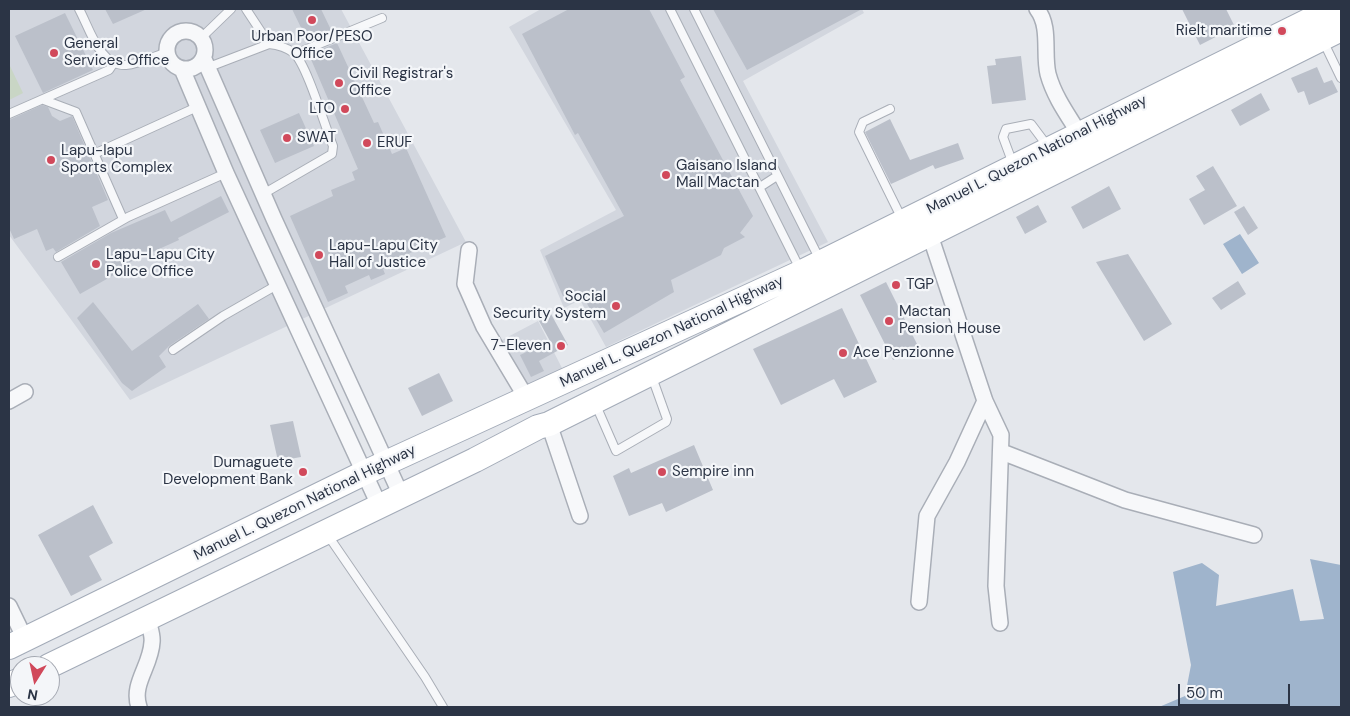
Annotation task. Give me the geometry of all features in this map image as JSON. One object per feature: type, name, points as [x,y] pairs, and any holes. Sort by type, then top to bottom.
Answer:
[{"type":"main road","name":"Manuel L. Quezon National Highway","points":[[17,643],[374,468],[811,267],[904,222],[1079,132],[1332,9]]},
{"type":"main road","name":"Manuel L. Quezon National Highway","points":[[60,661],[380,506],[538,427],[594,402],[1341,30]]},
{"type":"main road","points":[[1286,58],[1292,62],[1300,63],[1334,46]]},
{"type":"main road","points":[[1049,148],[1064,169]]},
{"type":"street","points":[[1037,9],[1044,23],[1046,65],[1053,91],[1079,132]]},
{"type":"street","points":[[206,63],[190,70],[182,69],[171,63],[167,52],[169,42],[175,35],[184,31],[194,32],[201,38],[206,48],[206,63],[274,219],[374,468],[380,506]]},
{"type":"street","points":[[182,69],[197,108],[277,286],[374,468],[401,495]]},
{"type":"street","points":[[253,231],[274,219]]},
{"type":"street","points":[[930,235],[986,401],[1001,435],[1002,452],[998,482],[996,586],[1000,623]]},
{"type":"street","points":[[470,250],[465,284],[484,327],[527,399]]},
{"type":"street","points":[[9,401],[25,392]]},
{"type":"street","points":[[919,602],[927,516],[957,462],[986,401]]},
{"type":"street","points":[[548,424],[580,516]]},
{"type":"street","points":[[1002,452],[1125,500],[1254,535]]},
{"type":"street","points":[[9,606],[17,643]]},
{"type":"street","points":[[139,707],[136,686],[148,665],[153,641],[148,619]]},
{"type":"lane","points":[[79,9],[104,56],[113,64],[128,65],[167,52]]},
{"type":"lane","points":[[201,38],[231,9]]},
{"type":"lane","points":[[246,9],[269,44]]},
{"type":"lane","points":[[670,9],[760,186],[811,267]]},
{"type":"lane","points":[[694,9],[777,176],[811,267]]},
{"type":"lane","points":[[296,54],[382,18]]},
{"type":"lane","points":[[206,63],[269,44],[279,45],[296,54],[333,146],[332,154],[263,194]]},
{"type":"lane","points":[[1334,46],[1341,78]]},
{"type":"lane","points":[[9,114],[109,70],[113,64]]},
{"type":"lane","points":[[44,100],[76,112],[123,219]]},
{"type":"lane","points":[[94,154],[197,108]]},
{"type":"lane","points":[[890,109],[863,122],[858,132],[904,222]]},
{"type":"lane","points":[[1014,166],[1003,137],[1006,128],[1030,124],[1049,148]]},
{"type":"lane","points":[[58,257],[123,219],[226,173]]},
{"type":"lane","points":[[760,186],[777,176]]},
{"type":"lane","points":[[173,350],[223,316],[277,286]]},
{"type":"lane","points":[[594,402],[616,451],[666,422],[667,419],[651,373]]},
{"type":"lane","points":[[326,532],[425,678],[442,707]]},
{"type":"shaded area","points":[[9,9],[341,9],[466,242],[130,400],[9,235]]},
{"type":"shaded area","points":[[541,9],[862,9],[864,13],[743,81],[828,242],[606,347],[580,300],[564,308],[540,250],[616,210],[509,27]]},
{"type":"shaded area","points":[[538,321],[563,370],[527,389],[502,340]]},
{"type":"green space","points":[[9,64],[23,93],[9,100]]},
{"type":"water","points":[[1240,234],[1259,263],[1242,274],[1223,244]]},
{"type":"water","points":[[1310,559],[1341,565],[1341,707],[1159,707],[1185,696],[1191,665],[1173,572],[1202,563],[1219,575],[1216,606],[1293,589],[1300,621],[1324,619]]},
{"type":"building","points":[[105,9],[147,9],[113,24]]},
{"type":"building","name":"Urban Poor/PESO Office","points":[[292,9],[321,9],[332,32],[308,42]]},
{"type":"building","name":"Gaisano Island Mall Mactan","points":[[569,9],[649,9],[685,77],[680,80],[753,216],[740,233],[745,237],[724,248],[721,255],[671,280],[674,292],[604,333],[582,295],[566,303],[545,256],[624,216],[578,133],[575,135],[522,34]]},
{"type":"building","points":[[713,9],[862,9],[747,70]]},
{"type":"building","points":[[1182,9],[1226,9],[1235,27],[1200,45]]},
{"type":"building","name":"General Services Office","points":[[65,13],[93,70],[43,93],[15,36]]},
{"type":"building","points":[[337,43],[374,123],[378,122],[392,154],[406,148],[446,237],[390,262],[392,266],[383,269],[385,274],[371,280],[369,275],[345,286],[348,293],[328,302],[290,216],[333,196],[331,190],[355,180],[352,172],[358,169],[310,57],[314,55],[313,53]]},
{"type":"building","points":[[1021,56],[1026,100],[992,104],[987,66],[996,65],[995,59]]},
{"type":"building","points":[[1317,67],[1324,83],[1332,80],[1338,92],[1309,105],[1304,91],[1298,93],[1291,78]]},
{"type":"building","points":[[1261,93],[1270,110],[1240,126],[1231,110]]},
{"type":"building","name":"Lapu-lapu Sports Complex","points":[[42,105],[48,107],[52,116],[60,121],[72,116],[108,200],[92,207],[100,226],[56,252],[53,248],[46,251],[37,229],[14,239],[9,228],[9,120]]},
{"type":"building","name":"SWAT","points":[[299,113],[314,146],[275,163],[260,130]]},
{"type":"building","points":[[890,119],[910,160],[958,143],[964,159],[935,169],[933,165],[891,184],[865,132]]},
{"type":"building","points":[[1213,166],[1237,206],[1204,225],[1189,199],[1205,190],[1196,176]]},
{"type":"building","points":[[1109,186],[1121,209],[1083,229],[1071,207]]},
{"type":"building","points":[[221,196],[229,212],[178,238],[179,240],[128,263],[130,266],[80,294],[61,262],[111,233],[165,210],[171,222]]},
{"type":"building","points":[[1038,205],[1047,222],[1025,234],[1016,217]]},
{"type":"building","points":[[1244,206],[1258,228],[1248,235],[1234,212]]},
{"type":"building","points":[[1128,254],[1172,324],[1144,341],[1096,262]]},
{"type":"building","points":[[1238,281],[1246,294],[1221,310],[1212,298]]},
{"type":"building","name":"Mactan Pension House","points":[[886,282],[919,348],[893,360],[860,295]]},
{"type":"building","points":[[93,302],[132,351],[198,304],[209,319],[169,346],[159,356],[166,367],[132,391],[122,383],[77,318]]},
{"type":"building","points":[[842,308],[877,382],[844,398],[834,379],[781,405],[753,349]]},
{"type":"building","points":[[551,314],[568,345],[539,361],[544,371],[531,377],[520,355],[550,341],[539,321]]},
{"type":"building","points":[[439,373],[453,401],[422,416],[408,388]]},
{"type":"building","points":[[293,421],[301,457],[278,461],[270,425]]},
{"type":"building","points":[[694,445],[713,490],[666,512],[662,503],[629,516],[613,476],[629,468],[631,473]]},
{"type":"building","points":[[93,505],[113,543],[89,556],[102,580],[71,596],[38,535]]},
{"type":"place","name":"Urban Poor/PESO Office","points":[[312,20]]},
{"type":"place","name":"Rielt maritime","points":[[1282,31]]},
{"type":"place","name":"General Services Office","points":[[54,53]]},
{"type":"place","name":"Civil Registrar's Office","points":[[339,83]]},
{"type":"place","name":"LTO","points":[[345,109]]},
{"type":"place","name":"SWAT","points":[[287,138]]},
{"type":"place","name":"ERUF","points":[[367,143]]},
{"type":"place","name":"Lapu-lapu Sports Complex","points":[[51,160]]},
{"type":"place","name":"Gaisano Island Mall Mactan","points":[[666,175]]},
{"type":"place","name":"Lapu-Lapu City Hall of Justice","points":[[319,255]]},
{"type":"place","name":"Lapu-Lapu City Police Office","points":[[96,264]]},
{"type":"place","name":"TGP","points":[[896,285]]},
{"type":"place","name":"Social Security System","points":[[616,306]]},
{"type":"place","name":"Mactan Pension House","points":[[889,321]]},
{"type":"place","name":"7-Eleven","points":[[561,346]]},
{"type":"place","name":"Ace Penzionne","points":[[843,353]]},
{"type":"place","name":"Dumaguete Development Bank","points":[[303,472]]},
{"type":"place","name":"Sempire inn","points":[[662,472]]}]
